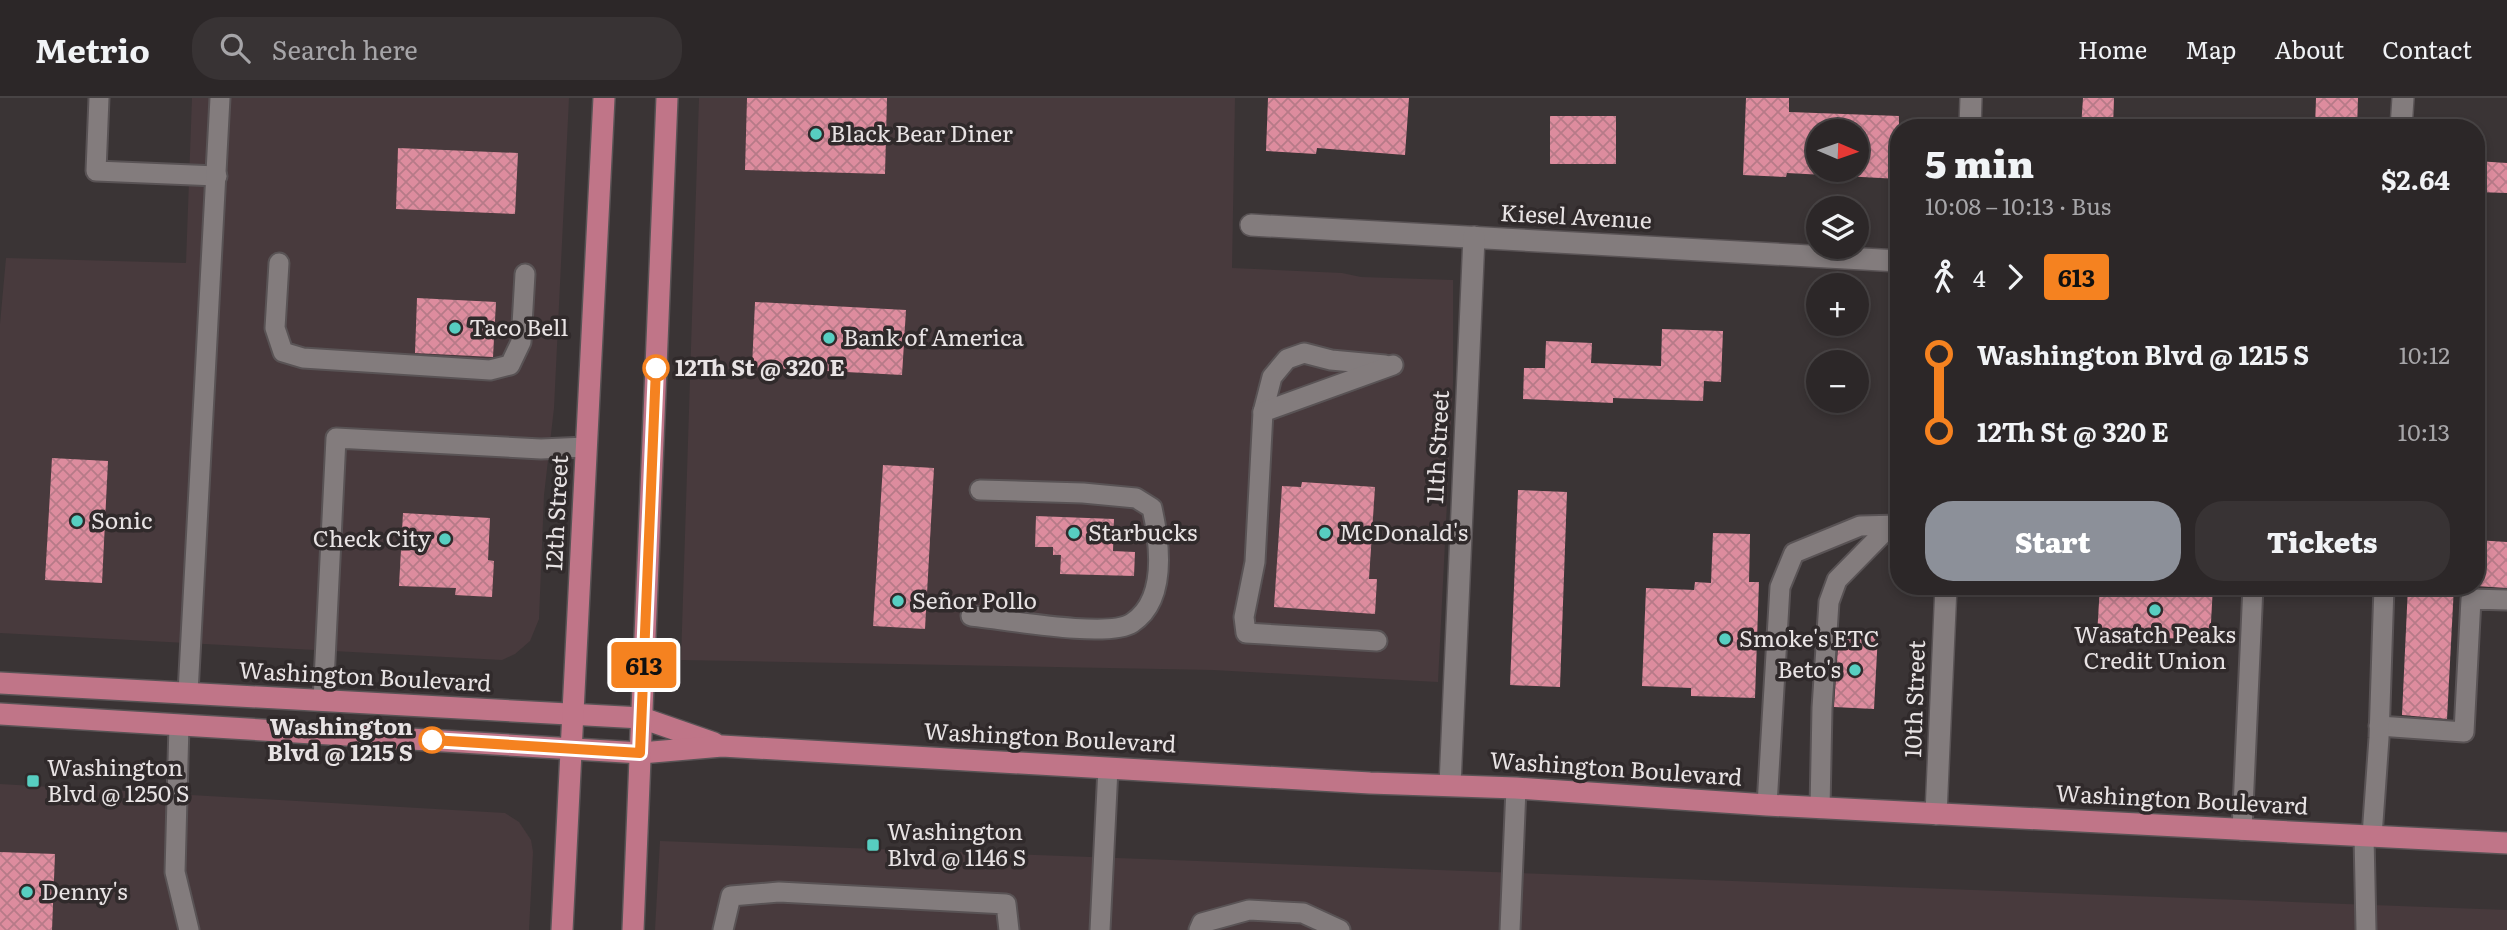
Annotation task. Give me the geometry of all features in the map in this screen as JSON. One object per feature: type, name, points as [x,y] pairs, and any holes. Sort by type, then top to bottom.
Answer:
[{"type":"main road","name":"12th Street","points":[[562,930],[604,98]]},
{"type":"main road","points":[[633,930],[667,98]]},
{"type":"main road","name":"Washington Boulevard","points":[[0,683],[642,718],[722,746]]},
{"type":"main road","name":"Washington Boulevard","points":[[0,714],[640,753],[722,746],[1370,783],[1516,788],[1820,808],[2507,843]]},
{"type":"street","points":[[1970,119],[1971,98]]},
{"type":"street","points":[[2402,119],[2403,98]]},
{"type":"street","name":"Kiesel Avenue","points":[[1251,225],[1890,260]]},
{"type":"street","name":"11th Street","points":[[1450,785],[1474,237]]},
{"type":"street","name":"10th Street","points":[[1936,814],[1946,595]]},
{"type":"lane","points":[[99,98],[96,171],[216,176]]},
{"type":"lane","points":[[188,693],[220,98]]},
{"type":"lane","points":[[279,263],[275,328],[283,352],[303,358],[490,369],[510,365],[522,342],[526,275]]},
{"type":"lane","points":[[1263,412],[1393,365],[1331,360],[1304,353],[1287,359],[1272,377],[1263,412],[1255,562],[1244,617],[1246,633],[1377,641]]},
{"type":"lane","points":[[323,701],[336,438],[541,449],[586,447]]},
{"type":"lane","points":[[971,616],[1101,630],[1130,624],[1153,603],[1158,564],[1157,533],[1152,508],[1136,498],[1083,493],[980,490]]},
{"type":"lane","points":[[1767,805],[1780,587],[1794,553],[1860,526],[1890,525]]},
{"type":"lane","points":[[1820,808],[1822,708],[1829,602],[1837,580],[1890,529]]},
{"type":"lane","points":[[2242,830],[2253,595]]},
{"type":"lane","points":[[2366,930],[2368,836],[2379,726],[2384,595]]},
{"type":"lane","points":[[2379,726],[2464,732],[2471,599],[2507,600]]},
{"type":"lane","points":[[179,725],[175,872],[189,930]]},
{"type":"lane","points":[[1100,930],[1108,768]]},
{"type":"lane","points":[[1510,930],[1516,788]]},
{"type":"lane","points":[[723,930],[731,896],[779,892],[1006,904],[1009,930]]},
{"type":"lane","points":[[1199,930],[1202,923],[1249,910],[1303,914],[1340,930]]},
{"type":"shaded area","points":[[192,98],[569,98],[554,408],[544,495],[539,619],[530,641],[515,654],[502,660],[0,633],[0,324],[6,258],[186,263]]},
{"type":"shaded area","points":[[699,98],[1235,98],[1232,268],[1453,280],[1453,383],[1438,682],[1213,670],[681,660]]},
{"type":"shaded area","points":[[0,784],[505,813],[519,822],[531,840],[533,852],[529,930],[0,930]]},
{"type":"shaded area","points":[[660,841],[2507,910],[2507,930],[655,930]]},
{"type":"building","name":"Black Bear Diner","points":[[747,98],[887,98],[885,174],[745,170]]},
{"type":"building","points":[[1268,98],[1409,98],[1405,155],[1317,148],[1316,154],[1266,151]]},
{"type":"building","points":[[1746,98],[1789,98],[1789,112],[1899,116],[1899,119],[1890,119],[1890,179],[1869,177],[1869,119],[1806,119],[1806,174],[1787,173],[1786,177],[1743,175]]},
{"type":"building","points":[[2083,98],[2114,98],[2113,119],[2082,119]]},
{"type":"building","points":[[2316,98],[2358,98],[2357,119],[2315,119]]},
{"type":"building","points":[[1550,116],[1616,116],[1616,164],[1550,164]]},
{"type":"building","points":[[398,148],[518,153],[515,214],[396,209]]},
{"type":"building","points":[[2485,162],[2507,163],[2507,193],[2485,192]]},
{"type":"building","name":"Taco Bell","points":[[417,298],[496,302],[493,357],[415,353]]},
{"type":"building","name":"Bank of America","points":[[755,302],[906,310],[902,375],[752,367]]},
{"type":"building","points":[[1662,329],[1723,331],[1721,382],[1704,381],[1703,401],[1613,398],[1613,403],[1523,399],[1524,368],[1545,368],[1546,341],[1592,343],[1591,363],[1661,366]]},
{"type":"building","name":"Sonic","points":[[52,458],[108,461],[102,583],[45,580]]},
{"type":"building","points":[[883,465],[934,468],[925,629],[873,626]]},
{"type":"building","name":"McDonald's","points":[[1302,482],[1375,487],[1369,579],[1377,579],[1375,614],[1274,607],[1282,486],[1301,487]]},
{"type":"building","points":[[1518,490],[1567,492],[1560,687],[1510,685]]},
{"type":"building","name":"Check City","points":[[403,513],[490,518],[488,560],[494,561],[492,597],[455,595],[456,588],[399,586]]},
{"type":"building","name":"Starbucks","points":[[1036,516],[1114,519],[1113,551],[1135,552],[1134,576],[1060,574],[1061,555],[1053,555],[1053,547],[1035,547]]},
{"type":"building","name":"Smoke's ETC","points":[[1713,533],[1750,534],[1749,582],[1759,582],[1755,698],[1691,696],[1691,688],[1642,686],[1646,588],[1694,590],[1695,582],[1711,583]]},
{"type":"building","points":[[2485,541],[2507,542],[2507,588],[2485,587]]},
{"type":"building","name":"Wasatch Peaks Credit Union","points":[[2099,595],[2212,595],[2210,640],[2097,635]]},
{"type":"building","points":[[2408,595],[2454,595],[2447,719],[2402,715]]},
{"type":"building","name":"Beto's","points":[[1839,632],[1878,634],[1874,709],[1834,707]]},
{"type":"building","name":"Denny's","points":[[0,852],[55,854],[52,930],[0,930]]},
{"type":"bus line","name":"613","points":[[432,740],[640,753],[656,368]]},
{"type":"place","name":"Black Bear Diner","points":[[816,134]]},
{"type":"place","name":"Taco Bell","points":[[455,328]]},
{"type":"place","name":"Bank of America","points":[[829,338]]},
{"type":"place","name":"12Th St @ 320 E","points":[[656,368]]},
{"type":"place","name":"Sonic","points":[[77,521]]},
{"type":"place","name":"Starbucks","points":[[1074,533]]},
{"type":"place","name":"McDonald's","points":[[1325,533]]},
{"type":"place","name":"Check City","points":[[445,539]]},
{"type":"place","name":"Señor Pollo","points":[[898,601]]},
{"type":"place","name":"Wasatch Peaks Credit Union","points":[[2155,610]]},
{"type":"place","name":"Smoke's ETC","points":[[1725,639]]},
{"type":"place","name":"Beto's","points":[[1855,670]]},
{"type":"place","name":"Washington Blvd @ 1215 S","points":[[432,740]]},
{"type":"place","name":"Washington Blvd @ 1250 S","points":[[33,781]]},
{"type":"place","name":"Washington Blvd @ 1146 S","points":[[873,845]]},
{"type":"place","name":"Denny's","points":[[27,892]]}]
